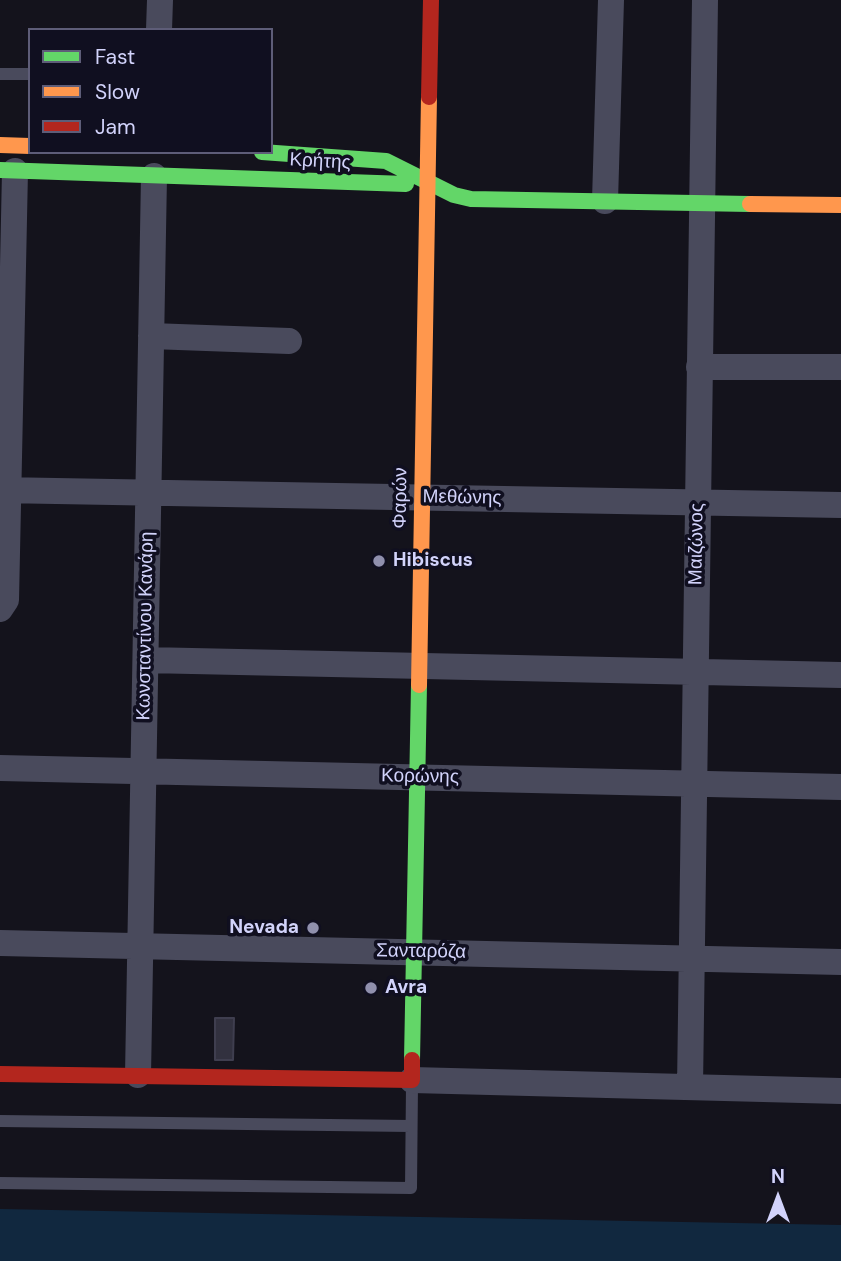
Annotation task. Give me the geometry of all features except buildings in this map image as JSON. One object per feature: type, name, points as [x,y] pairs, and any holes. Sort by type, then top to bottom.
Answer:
[{"type":"main road","name":"Φαρών","points":[[412,1080],[431,0]]},
{"type":"main road","points":[[0,145],[28,146]]},
{"type":"main road","name":"Κρήτης","points":[[273,153],[386,161],[454,195],[471,199],[841,205]]},
{"type":"main road","name":"Κρήτης","points":[[7,171],[366,185],[428,181]]},
{"type":"main road","points":[[0,1074],[412,1080]]},
{"type":"street","points":[[159,28],[160,0]]},
{"type":"street","points":[[605,201],[611,0]]},
{"type":"street","name":"Μαιζώνος","points":[[690,1087],[700,202],[705,0]]},
{"type":"street","points":[[0,610],[6,600],[4,490],[7,171]]},
{"type":"street","name":"Κωνσταντίνου Κανάρη","points":[[138,1075],[154,176]]},
{"type":"street","points":[[152,337],[289,341]]},
{"type":"street","points":[[699,367],[841,368]]},
{"type":"street","name":"Μεθώνης","points":[[4,490],[841,505]]},
{"type":"street","points":[[146,660],[841,675]]},
{"type":"street","name":"Κορώνης","points":[[0,768],[841,787]]},
{"type":"street","name":"Σανταρόζα","points":[[0,943],[841,962]]},
{"type":"street","points":[[412,1080],[841,1091]]},
{"type":"lane","points":[[0,74],[28,74]]},
{"type":"lane","points":[[0,1183],[411,1188],[412,1080]]},
{"type":"lane","points":[[0,1121],[411,1126]]},
{"type":"water","points":[[0,1209],[841,1225],[841,1261],[0,1261]]},
{"type":"traffic: fast","points":[[273,153],[386,161],[454,195],[471,199],[750,204]]},
{"type":"traffic: fast","points":[[0,170],[406,184]]},
{"type":"traffic: fast","points":[[412,1060],[419,685]]},
{"type":"traffic: slow","points":[[419,685],[429,97]]},
{"type":"traffic: slow","points":[[0,145],[28,146]]},
{"type":"traffic: slow","points":[[750,204],[841,205]]},
{"type":"traffic: jam","points":[[429,97],[431,0]]},
{"type":"traffic: jam","points":[[0,1074],[412,1080],[412,1060]]},
{"type":"place","name":"Hibiscus","points":[[379,561]]},
{"type":"place","name":"Nevada","points":[[313,928]]},
{"type":"place","name":"Avra","points":[[371,988]]}]
